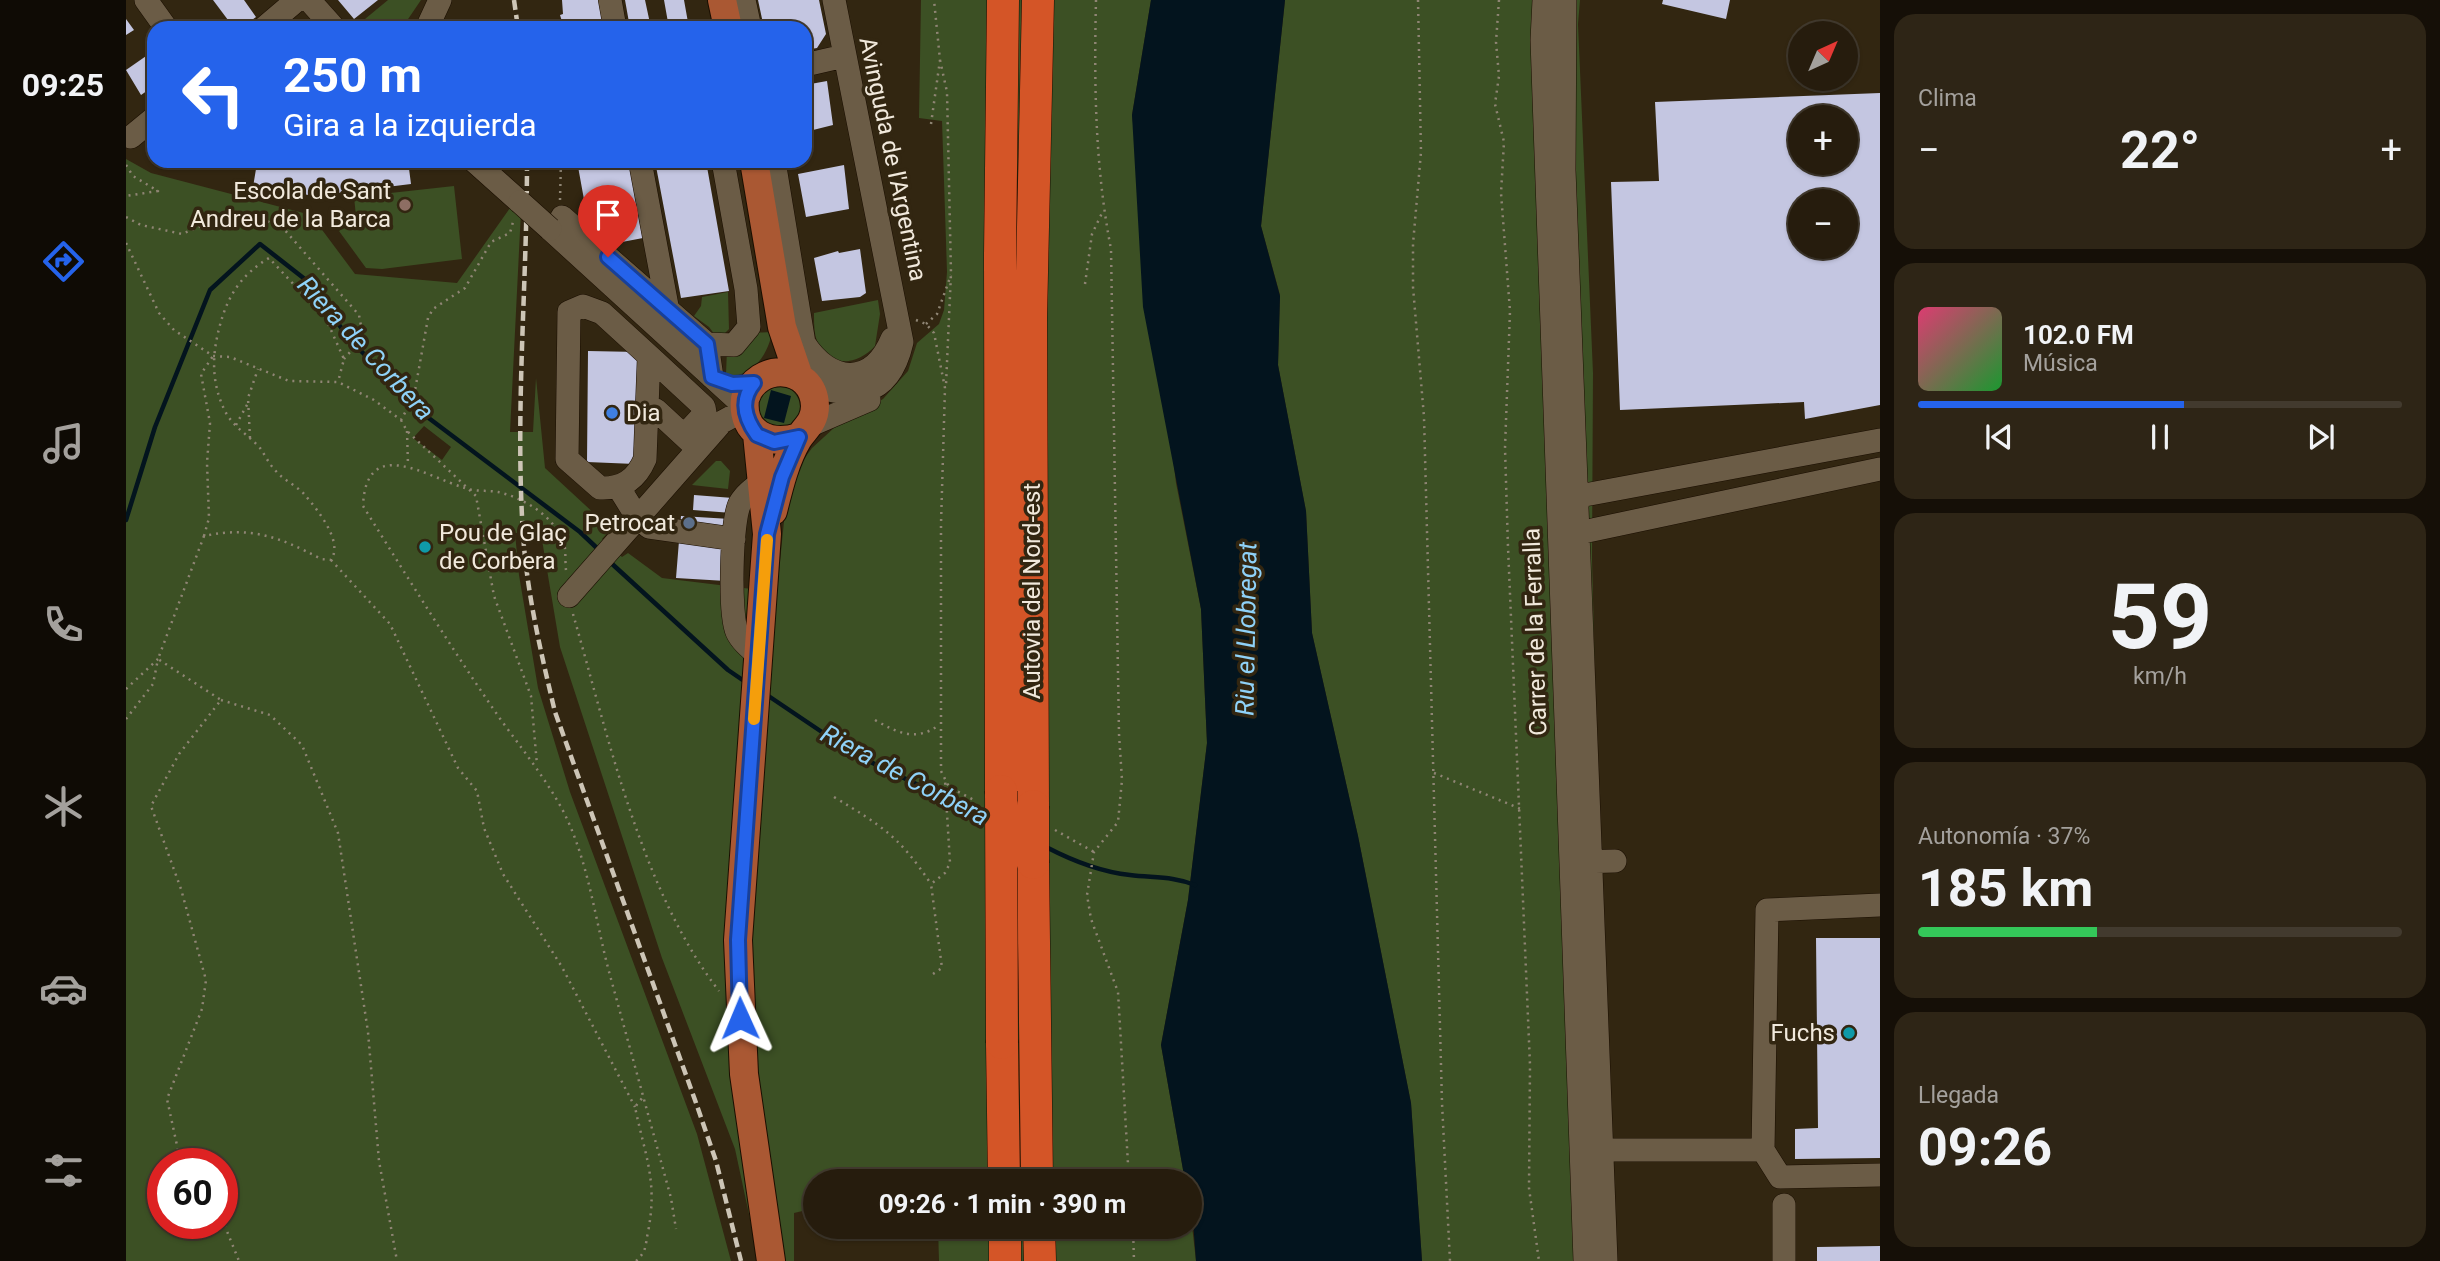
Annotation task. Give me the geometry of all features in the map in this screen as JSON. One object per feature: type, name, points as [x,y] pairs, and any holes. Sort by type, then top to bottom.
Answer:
[{"type":"highway","name":"Autovia del Nord-est","points":[[1003,0],[1000,255],[986,795],[1002,1043],[1004,1169]]},
{"type":"highway","name":"Autovia del Nord-est","points":[[1037,1169],[1033,863],[1042,817],[1031,318],[1038,0]]},
{"type":"highway","points":[[1005,1239],[1005,1261]]},
{"type":"highway","points":[[1039,1239],[1040,1261]]},
{"type":"main road","points":[[722,0],[726,21]]},
{"type":"main road","points":[[755,168],[782,327],[815,405],[782,477],[767,534]]},
{"type":"main road","points":[[771,1261],[744,1074],[738,940],[767,534],[763,481],[752,406],[782,327]]},
{"type":"main road","points":[[752,406],[780,371],[802,379]]},
{"type":"main road","points":[[752,406],[774,442],[805,431]]},
{"type":"street","points":[[146,0],[161,21]]},
{"type":"street","points":[[272,21],[298,0]]},
{"type":"street","points":[[309,0],[328,21]]},
{"type":"street","points":[[431,21],[440,0]]},
{"type":"street","points":[[610,0],[614,21]]},
{"type":"street","points":[[744,0],[748,21]]},
{"type":"street","name":"Avinguda de l'Argentina","points":[[802,379],[842,394],[859,395],[875,387],[895,366],[902,342],[864,139],[834,0]]},
{"type":"street","name":"Carrer de la Ferralla","points":[[1544,0],[1542,40],[1568,536],[1592,1150],[1606,1261]]},
{"type":"street","name":"Carrer de la Ferralla","points":[[1565,0],[1566,499]]},
{"type":"street","points":[[812,63],[844,56]]},
{"type":"street","points":[[131,137],[147,124]]},
{"type":"street","points":[[482,168],[516,198],[556,223],[707,344],[715,379]]},
{"type":"street","points":[[641,168],[668,311]]},
{"type":"street","points":[[707,344],[734,345],[749,327],[746,289],[724,168]]},
{"type":"street","points":[[775,168],[804,343],[813,357],[821,365],[847,375],[871,370],[881,360],[898,327]]},
{"type":"street","points":[[556,223],[715,379],[752,406],[722,422],[696,441],[637,517],[569,596]]},
{"type":"street","points":[[649,356],[645,459],[640,471],[619,488],[600,488],[567,459],[569,312],[583,306],[602,313],[649,356],[704,407],[705,413],[696,441]]},
{"type":"street","name":"Avinguda de l'Argentina","points":[[805,431],[869,400],[895,382],[910,346],[908,330],[898,327]]},
{"type":"street","points":[[646,411],[656,410],[696,441]]},
{"type":"street","points":[[1566,499],[1880,440]]},
{"type":"street","points":[[1568,536],[1880,469]]},
{"type":"street","points":[[758,662],[738,635],[733,622],[734,539],[740,503],[763,481]]},
{"type":"street","points":[[619,488],[637,517],[649,527],[734,539]]},
{"type":"street","points":[[1580,862],[1615,861]]},
{"type":"street","points":[[1880,905],[1767,910],[1763,1150],[1780,1177],[1880,1175]]},
{"type":"street","points":[[1592,1150],[1763,1150]]},
{"type":"street","name":"Carrer de la Ferralla","points":[[1585,1261],[1592,1150]]},
{"type":"street","points":[[1784,1205],[1784,1261]]},
{"type":"path","points":[[933,0],[940,60],[947,92],[951,273],[941,524],[941,771],[957,793],[986,795]]},
{"type":"path","points":[[1096,0],[1094,91],[1104,211],[1111,250],[1122,780],[1118,822],[1094,852],[1088,906],[1118,992],[1128,1169]]},
{"type":"path","points":[[1418,0],[1421,152],[1413,244],[1413,288],[1424,417],[1443,1103],[1450,1261]]},
{"type":"path","points":[[1499,0],[1496,42],[1499,76],[1495,104],[1504,142],[1500,193],[1510,311],[1505,448],[1521,809],[1531,1130],[1530,1188],[1539,1261]]},
{"type":"path","points":[[931,124],[940,60]]},
{"type":"path","points":[[126,165],[133,176],[158,191],[126,196]]},
{"type":"path","points":[[556,223],[560,168]]},
{"type":"path","points":[[401,420],[414,396],[428,318],[433,309],[465,288],[491,242],[510,233],[514,225],[502,206],[516,198]]},
{"type":"path","points":[[1085,284],[1092,234],[1104,211]]},
{"type":"path","points":[[126,217],[141,225],[182,234],[201,226],[262,219],[284,228],[359,315],[363,337],[344,359],[338,382]]},
{"type":"path","points":[[126,243],[159,313],[181,335],[213,356],[230,356],[289,381],[338,382],[374,400],[401,420],[407,431],[476,496],[483,525],[485,555],[495,596],[531,696],[537,765],[544,783],[561,807],[582,862],[671,1198],[676,1229]]},
{"type":"path","points":[[126,719],[153,684],[158,659],[209,518],[207,463],[210,423],[201,374],[213,356],[232,292],[257,265],[269,258],[326,319],[344,359]]},
{"type":"path","points":[[898,327],[926,324],[937,314],[951,273]]},
{"type":"path","points":[[926,324],[938,344],[945,388]]},
{"type":"path","points":[[213,356],[215,387],[224,410],[275,471],[303,493],[327,527],[335,544],[331,560]]},
{"type":"path","points":[[235,426],[248,403],[258,369]]},
{"type":"path","points":[[248,403],[250,439]]},
{"type":"path","points":[[407,431],[408,465]]},
{"type":"path","points":[[537,765],[501,720],[363,506],[364,487],[377,469],[395,464],[408,465],[469,489],[499,493],[541,511],[564,544],[569,596],[609,741],[668,908],[702,970],[740,1018]]},
{"type":"path","points":[[204,536],[233,530],[260,532],[321,559],[331,560],[390,624],[458,768],[477,791],[484,828],[503,874],[562,967],[635,1107],[653,1180],[653,1209],[647,1251],[636,1261]]},
{"type":"path","points":[[126,689],[158,659]]},
{"type":"path","points":[[158,659],[221,700],[270,715],[302,745],[338,833],[368,1032],[379,1161],[397,1261]]},
{"type":"path","points":[[178,1148],[167,1100],[202,1009],[206,980],[181,889],[151,806],[179,754],[221,700]]},
{"type":"path","points":[[875,720],[900,734],[928,733],[939,725]]},
{"type":"path","points":[[1434,773],[1521,809]]},
{"type":"path","points":[[931,884],[945,873],[950,863],[945,780]]},
{"type":"path","points":[[834,797],[887,829],[912,855],[931,884],[942,968],[933,974]]},
{"type":"path","points":[[1042,817],[1094,852]]},
{"type":"path","points":[[635,1107],[643,1097]]},
{"type":"path","points":[[230,1239],[239,1261]]},
{"type":"path","points":[[1134,1239],[1135,1261]]},
{"type":"green space","points":[[388,0],[421,0],[407,21],[365,19]]},
{"type":"green space","points":[[921,0],[1151,0],[1132,115],[1176,483],[1201,609],[1207,743],[1188,900],[1161,1045],[1183,1169],[803,1169],[803,1211],[794,1213],[794,1261],[759,1261],[735,1149],[662,958],[560,647],[541,534],[515,533],[519,575],[538,688],[570,792],[697,1134],[731,1261],[126,1261],[126,159],[151,173],[311,215],[355,274],[457,283],[522,191],[510,432],[533,432],[536,378],[545,468],[611,529],[602,539],[622,557],[628,553],[662,578],[777,592],[788,481],[812,448],[835,427],[883,399],[908,371],[917,343],[939,324],[944,310],[947,272],[942,121],[919,118]],"holes":[[[424,426],[451,447],[442,460],[413,438]]]},
{"type":"green space","points":[[1285,0],[1580,0],[1578,24],[1593,373],[1592,559],[1600,870],[1615,1261],[1422,1261],[1411,1103],[1358,836],[1312,633],[1306,511],[1278,365],[1280,295],[1261,226]]},
{"type":"green space","points":[[454,186],[462,259],[382,269],[366,268],[339,231],[356,216],[354,197]]},
{"type":"green space","points":[[728,292],[729,329],[723,335],[715,335],[694,316],[701,306],[702,297]]},
{"type":"green space","points":[[878,300],[880,314],[875,346],[868,353],[843,361],[835,360],[822,350],[815,335],[814,313]]},
{"type":"green space","points":[[772,332],[767,348],[757,364],[743,373],[726,374],[727,349],[749,333]]},
{"type":"green space","points":[[779,386],[794,392],[800,407],[794,422],[779,428],[764,422],[758,407],[764,392]]},
{"type":"green space","points":[[716,461],[721,461],[730,471],[728,489],[692,485]]},
{"type":"green space","points":[[938,1239],[1194,1239],[1196,1261],[939,1261]]},
{"type":"water","name":"Riu el Llobregat","points":[[1151,0],[1285,0],[1261,226],[1280,296],[1278,365],[1306,511],[1312,633],[1358,836],[1411,1103],[1422,1261],[1196,1261],[1194,1239],[1202,1239],[1202,1169],[1183,1169],[1161,1045],[1188,900],[1207,743],[1201,609],[1143,307],[1132,115]]},
{"type":"water","points":[[771,390],[791,396],[784,423],[764,418]]},
{"type":"building","points":[[213,0],[244,0],[256,17],[251,21],[229,21]]},
{"type":"building","points":[[338,0],[378,0],[354,19]]},
{"type":"building","points":[[562,0],[599,0],[603,21],[562,21],[560,15],[563,14]]},
{"type":"building","points":[[625,0],[645,0],[650,21],[629,21]]},
{"type":"building","points":[[664,0],[684,0],[688,21],[668,21]]},
{"type":"building","points":[[758,0],[819,0],[826,34],[817,48],[812,49],[812,21],[762,21]]},
{"type":"building","points":[[1663,0],[1730,0],[1726,19],[1662,4]]},
{"type":"building","points":[[126,19],[134,30],[126,35]]},
{"type":"building","points":[[147,55],[147,91],[141,95],[126,70]]},
{"type":"building","points":[[827,81],[833,125],[812,130],[812,84]]},
{"type":"building","points":[[1880,93],[1880,405],[1805,419],[1804,402],[1620,410],[1611,182],[1659,181],[1655,102]]},
{"type":"building","points":[[844,165],[849,209],[806,217],[798,174]]},
{"type":"building","points":[[409,168],[411,184],[338,193],[325,191],[316,196],[253,187],[256,169]]},
{"type":"building","points":[[578,168],[630,168],[643,238],[622,242],[621,236],[612,237],[611,233],[603,235],[602,230],[594,232],[593,227],[589,227]]},
{"type":"building","points":[[656,168],[707,168],[729,291],[681,298]]},
{"type":"building","points":[[860,249],[866,293],[860,297],[822,301],[814,258],[838,251]]},
{"type":"building","name":"Dia","points":[[588,351],[638,352],[635,464],[587,462]]},
{"type":"building","points":[[694,495],[733,498],[732,513],[693,510]]},
{"type":"building","points":[[681,516],[730,519],[726,581],[676,578]]},
{"type":"building","name":"Fuchs","points":[[1816,938],[1880,938],[1880,1158],[1795,1159],[1795,1129],[1818,1128]]},
{"type":"building","points":[[1880,1246],[1880,1261],[1817,1261],[1817,1247]]},
{"type":"waterway","name":"Riera de Corbera","points":[[126,520],[155,427],[210,290],[260,244],[306,280],[351,341],[426,416],[580,532],[599,550]]},
{"type":"waterway","name":"Riera de Corbera","points":[[610,562],[728,670],[747,683]]},
{"type":"waterway","name":"Riera de Corbera","points":[[767,695],[856,755],[991,820]]},
{"type":"waterway","name":"Riera de Corbera","points":[[1046,847],[1076,861],[1108,871],[1171,879],[1195,885]]},
{"type":"railway","points":[[514,0],[517,21]]},
{"type":"railway","points":[[527,168],[520,441],[523,534],[535,623],[555,712],[716,1161],[741,1261]]},
{"type":"slow traffic","points":[[754,719],[767,540]]},
{"type":"place","name":"Escola de Sant Andreu de la Barca","points":[[405,205]]},
{"type":"place","name":"Dia","points":[[612,413]]},
{"type":"place","name":"Petrocat","points":[[689,523]]},
{"type":"place","name":"Pou de Glaç de Corbera","points":[[425,547]]},
{"type":"place","name":"Fuchs","points":[[1849,1033]]},
{"type":"route","points":[[608,257],[707,344],[712,361],[712,377],[719,382],[732,384],[754,383],[746,393],[744,406],[750,426],[757,435],[774,442],[785,442],[799,437],[782,477],[767,534],[738,940],[740,1018]]}]
